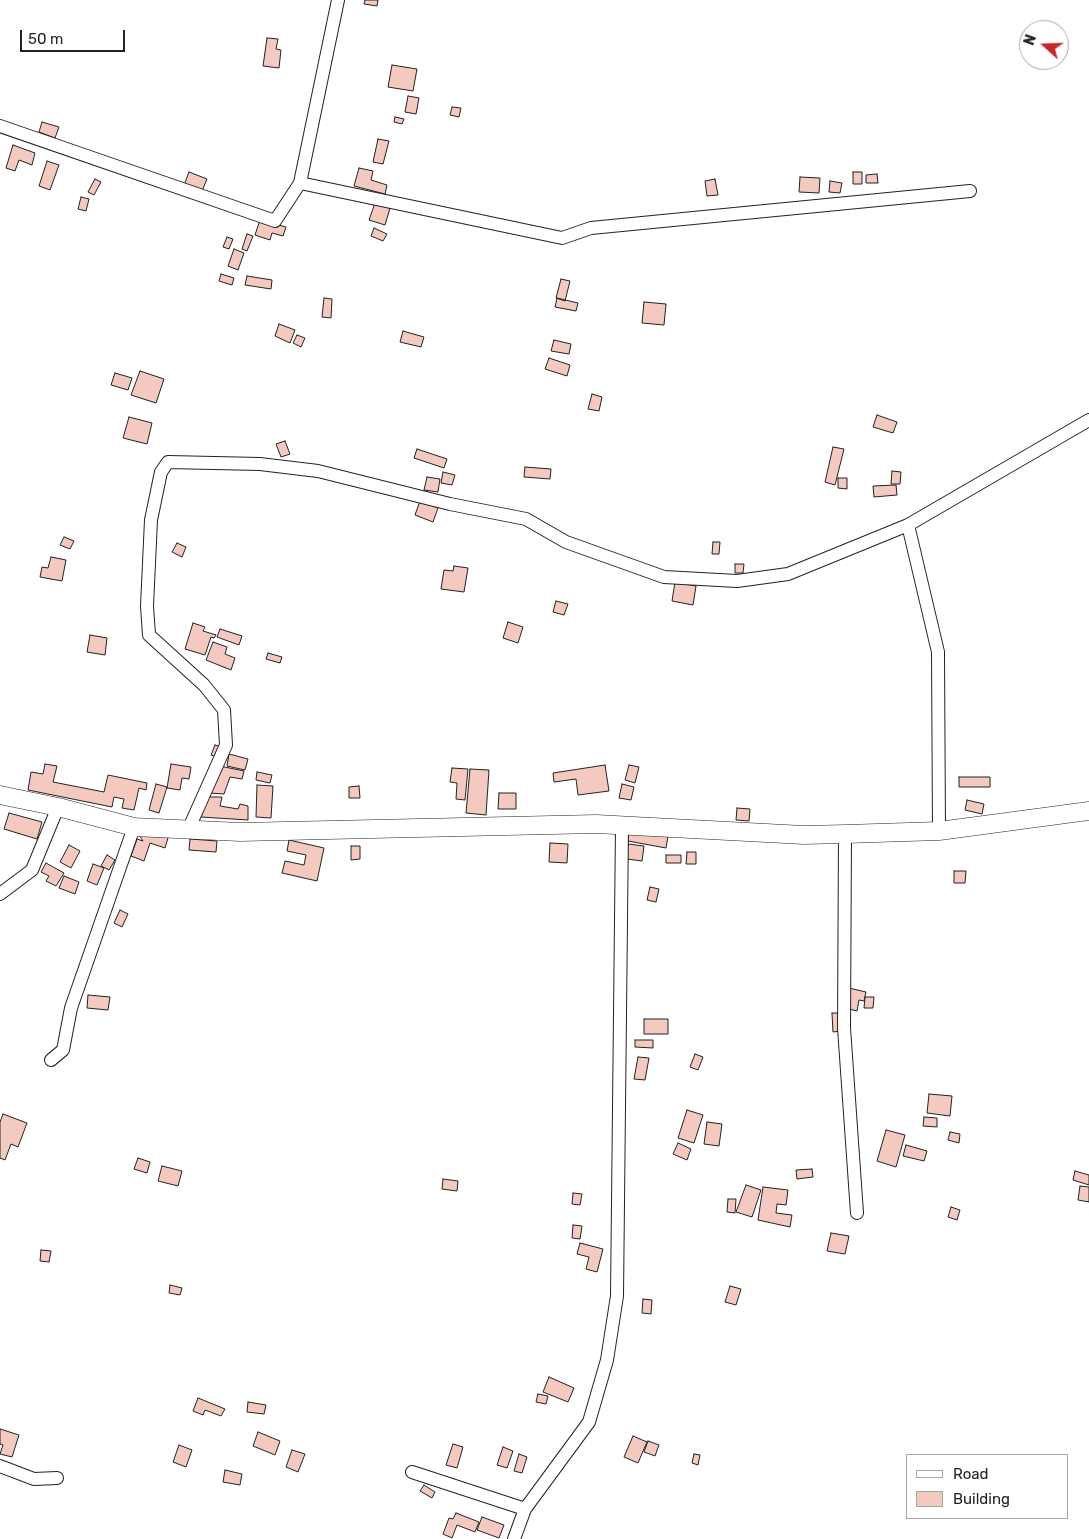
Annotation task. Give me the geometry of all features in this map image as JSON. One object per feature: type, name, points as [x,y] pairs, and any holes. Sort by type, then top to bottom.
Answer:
[{"type":"street","points":[[0,126],[275,221],[300,183],[338,0]]},
{"type":"street","points":[[300,183],[562,238],[591,228],[970,191]]},
{"type":"street","points":[[189,828],[226,745],[224,710],[204,685],[150,635],[147,606],[151,520],[161,472],[168,462],[260,464],[318,471],[450,504],[526,518],[566,542],[664,578],[737,581],[788,574],[908,525],[1089,420]]},
{"type":"street","points":[[908,525],[938,652],[939,831]]},
{"type":"street","points":[[0,795],[58,807],[134,827],[189,828],[240,832],[586,824],[804,835],[845,834],[939,831],[1089,811]]},
{"type":"street","points":[[0,894],[32,870],[58,807]]},
{"type":"street","points":[[514,1539],[525,1509],[589,1422],[607,1360],[618,1296],[622,826]]},
{"type":"street","points":[[52,1060],[63,1050],[71,1008],[134,827]]},
{"type":"street","points":[[845,834],[844,1028],[857,1213]]},
{"type":"street","points":[[0,1466],[34,1479],[57,1478]]},
{"type":"street","points":[[412,1472],[525,1509]]},
{"type":"building","points":[[365,0],[378,0],[377,6],[364,4]]},
{"type":"building","points":[[267,38],[278,39],[276,49],[281,50],[279,68],[263,66]]},
{"type":"building","points":[[392,65],[417,69],[413,91],[388,87]]},
{"type":"building","points":[[408,96],[419,98],[416,114],[405,112]]},
{"type":"building","points":[[452,107],[461,108],[459,117],[450,115]]},
{"type":"building","points":[[395,117],[404,119],[402,124],[394,122]]},
{"type":"building","points":[[42,122],[59,127],[55,138],[39,132]]},
{"type":"building","points":[[378,139],[389,141],[383,164],[373,162]]},
{"type":"building","points":[[13,145],[35,153],[32,165],[19,160],[15,171],[6,168]]},
{"type":"building","points":[[47,161],[59,165],[50,190],[39,186]]},
{"type":"building","points":[[359,168],[373,171],[371,180],[387,185],[385,194],[354,186]]},
{"type":"building","points":[[189,172],[207,179],[202,191],[184,185]]},
{"type":"building","points":[[853,172],[862,172],[862,184],[853,184]]},
{"type":"building","points":[[877,174],[878,183],[866,183],[866,175]]},
{"type":"building","points":[[800,177],[820,178],[819,193],[799,192]]},
{"type":"building","points":[[95,179],[101,182],[94,195],[88,192]]},
{"type":"building","points":[[715,179],[718,195],[707,196],[705,181]]},
{"type":"building","points":[[830,181],[842,183],[840,193],[829,192]]},
{"type":"building","points":[[81,197],[89,199],[86,211],[78,209]]},
{"type":"building","points":[[375,203],[390,208],[385,225],[369,220]]},
{"type":"building","points":[[260,220],[286,227],[283,236],[272,233],[270,240],[255,235]]},
{"type":"building","points":[[374,228],[387,234],[383,241],[371,236]]},
{"type":"building","points":[[247,234],[253,236],[247,251],[242,249]]},
{"type":"building","points":[[227,237],[233,239],[229,249],[223,247]]},
{"type":"building","points":[[234,249],[244,253],[238,270],[228,266]]},
{"type":"building","points":[[221,274],[234,278],[232,285],[219,281]]},
{"type":"building","points":[[247,276],[272,280],[271,289],[245,285]]},
{"type":"building","points":[[561,279],[570,281],[565,301],[556,298]]},
{"type":"building","points":[[324,298],[332,299],[331,318],[322,317]]},
{"type":"building","points":[[557,298],[578,303],[576,311],[555,307]]},
{"type":"building","points":[[644,302],[666,304],[664,325],[642,323]]},
{"type":"building","points":[[279,324],[295,330],[290,343],[275,336]]},
{"type":"building","points":[[403,331],[424,337],[421,347],[400,342]]},
{"type":"building","points":[[297,335],[305,338],[301,347],[293,343]]},
{"type":"building","points":[[554,340],[571,344],[569,354],[551,351]]},
{"type":"building","points":[[549,358],[570,365],[567,376],[545,369]]},
{"type":"building","points":[[140,371],[164,379],[156,403],[131,395]]},
{"type":"building","points":[[115,373],[132,378],[128,390],[111,385]]},
{"type":"building","points":[[592,394],[602,397],[599,411],[588,409]]},
{"type":"building","points":[[877,415],[897,422],[893,433],[873,427]]},
{"type":"building","points":[[129,417],[152,423],[147,444],[123,438]]},
{"type":"building","points":[[285,441],[290,454],[281,457],[276,444]]},
{"type":"building","points":[[833,447],[844,449],[835,485],[825,482]]},
{"type":"building","points":[[417,449],[447,459],[444,468],[414,458]]},
{"type":"building","points":[[525,467],[551,469],[550,479],[524,477]]},
{"type":"building","points":[[892,471],[901,472],[900,484],[891,484]]},
{"type":"building","points":[[443,472],[455,475],[452,485],[441,483]]},
{"type":"building","points":[[427,477],[440,479],[438,492],[424,490]]},
{"type":"building","points":[[838,478],[847,478],[847,489],[838,488]]},
{"type":"building","points":[[896,485],[897,495],[874,497],[873,486]]},
{"type":"building","points":[[420,501],[438,508],[433,522],[415,515]]},
{"type":"building","points":[[64,537],[74,541],[70,549],[60,545]]},
{"type":"building","points":[[713,542],[720,542],[719,554],[712,554]]},
{"type":"building","points":[[177,543],[186,547],[182,557],[172,552]]},
{"type":"building","points":[[51,557],[66,560],[62,581],[40,577],[42,567],[48,568]]},
{"type":"building","points":[[735,564],[744,564],[743,573],[735,573]]},
{"type":"building","points":[[454,566],[468,568],[464,592],[441,589],[444,570],[453,571]]},
{"type":"building","points":[[675,582],[696,586],[693,605],[672,601]]},
{"type":"building","points":[[556,601],[568,604],[564,615],[553,612]]},
{"type":"building","points":[[508,622],[523,627],[518,643],[503,638]]},
{"type":"building","points":[[193,623],[205,627],[203,631],[216,635],[214,638],[211,637],[205,655],[185,649]]},
{"type":"building","points":[[220,629],[242,636],[239,645],[217,637]]},
{"type":"building","points":[[90,635],[107,638],[105,655],[87,652]]},
{"type":"building","points":[[213,642],[227,647],[225,654],[235,658],[231,670],[206,660]]},
{"type":"building","points":[[268,653],[282,657],[280,663],[266,659]]},
{"type":"building","points":[[215,745],[221,747],[217,757],[211,755]]},
{"type":"building","points":[[229,754],[248,759],[245,770],[227,766]]},
{"type":"building","points":[[45,764],[57,766],[53,782],[104,792],[108,775],[147,783],[146,790],[139,788],[134,810],[122,808],[124,799],[114,797],[112,807],[28,790],[31,772],[43,774]]},
{"type":"building","points":[[171,764],[191,767],[189,779],[182,778],[180,790],[167,788]]},
{"type":"building","points":[[605,765],[609,791],[578,795],[576,779],[554,782],[553,773]]},
{"type":"building","points":[[629,765],[639,767],[635,783],[625,780]]},
{"type":"building","points":[[220,766],[244,771],[242,779],[230,777],[224,794],[209,793]]},
{"type":"building","points":[[452,768],[468,769],[465,800],[456,799],[457,783],[450,782]]},
{"type":"building","points":[[470,769],[489,770],[486,815],[466,813]]},
{"type":"building","points":[[257,772],[272,775],[270,783],[256,780]]},
{"type":"building","points":[[959,777],[990,777],[990,787],[959,787]]},
{"type":"building","points":[[156,784],[167,787],[159,813],[149,810]]},
{"type":"building","points":[[622,784],[634,787],[631,800],[619,798]]},
{"type":"building","points":[[257,785],[273,786],[271,818],[256,817]]},
{"type":"building","points":[[359,786],[360,798],[349,798],[349,787]]},
{"type":"building","points":[[499,793],[516,793],[516,809],[498,809]]},
{"type":"building","points":[[207,797],[222,797],[220,806],[238,809],[240,804],[248,806],[248,820],[201,817]]},
{"type":"building","points":[[967,800],[984,804],[982,814],[965,810]]},
{"type":"building","points":[[737,808],[750,809],[749,821],[736,820]]},
{"type":"building","points":[[9,813],[42,822],[37,839],[4,829]]},
{"type":"building","points":[[134,827],[168,838],[165,848],[150,843],[144,861],[131,856],[137,839],[143,841]]},
{"type":"building","points":[[629,830],[668,836],[666,848],[628,841]]},
{"type":"building","points":[[190,839],[217,841],[216,852],[189,850]]},
{"type":"building","points":[[289,840],[324,848],[317,881],[282,873],[285,861],[304,865],[306,855],[287,851]]},
{"type":"building","points":[[550,843],[568,844],[567,863],[549,862]]},
{"type":"building","points":[[628,844],[644,846],[642,861],[627,859]]},
{"type":"building","points":[[69,845],[80,851],[71,868],[60,862]]},
{"type":"building","points":[[351,846],[360,846],[360,859],[351,860]]},
{"type":"building","points":[[687,852],[696,852],[696,864],[686,864]]},
{"type":"building","points":[[107,855],[115,860],[109,870],[101,866]]},
{"type":"building","points":[[666,855],[681,855],[681,863],[666,863]]},
{"type":"building","points":[[46,863],[64,873],[56,886],[46,881],[49,876],[41,872]]},
{"type":"building","points":[[93,864],[104,868],[97,885],[87,881]]},
{"type":"building","points":[[954,871],[966,871],[965,883],[954,883]]},
{"type":"building","points":[[64,876],[79,882],[75,894],[59,888]]},
{"type":"building","points":[[650,887],[659,889],[656,902],[647,900]]},
{"type":"building","points":[[120,910],[128,914],[122,927],[114,923]]},
{"type":"building","points":[[849,988],[866,992],[864,1001],[859,1000],[857,1011],[845,1008]]},
{"type":"building","points":[[88,995],[110,997],[108,1010],[87,1008]]},
{"type":"building","points":[[865,997],[874,997],[873,1008],[864,1008]]},
{"type":"building","points":[[832,1013],[840,1013],[841,1031],[833,1032]]},
{"type":"building","points":[[644,1019],[668,1019],[668,1034],[644,1034]]},
{"type":"building","points":[[635,1040],[653,1040],[653,1048],[635,1047]]},
{"type":"building","points":[[695,1054],[703,1057],[698,1070],[690,1067]]},
{"type":"building","points":[[638,1057],[649,1058],[645,1080],[634,1079]]},
{"type":"building","points":[[929,1094],[952,1096],[950,1116],[927,1113]]},
{"type":"building","points":[[687,1110],[703,1115],[694,1143],[678,1138]]},
{"type":"building","points":[[3,1114],[27,1123],[18,1147],[11,1144],[5,1160],[0,1158],[0,1122]]},
{"type":"building","points":[[924,1117],[937,1118],[937,1127],[923,1126]]},
{"type":"building","points":[[707,1122],[722,1124],[719,1146],[704,1144]]},
{"type":"building","points":[[886,1130],[905,1135],[896,1167],[877,1161]]},
{"type":"building","points":[[950,1132],[960,1134],[959,1143],[948,1140]]},
{"type":"building","points":[[678,1143],[691,1149],[687,1160],[673,1154]]},
{"type":"building","points":[[906,1145],[927,1151],[924,1161],[903,1156]]},
{"type":"building","points":[[138,1158],[150,1162],[147,1173],[134,1169]]},
{"type":"building","points":[[162,1166],[182,1171],[178,1186],[158,1181]]},
{"type":"building","points":[[812,1169],[813,1177],[797,1179],[796,1170]]},
{"type":"building","points":[[1075,1171],[1089,1175],[1089,1185],[1073,1180]]},
{"type":"building","points":[[443,1179],[458,1181],[457,1191],[442,1189]]},
{"type":"building","points":[[746,1185],[761,1190],[752,1217],[736,1212]]},
{"type":"building","points":[[1080,1186],[1089,1187],[1089,1202],[1078,1200]]},
{"type":"building","points":[[763,1187],[788,1190],[786,1205],[777,1204],[776,1213],[792,1215],[790,1227],[758,1220]]},
{"type":"building","points":[[573,1193],[582,1194],[580,1205],[572,1204]]},
{"type":"building","points":[[728,1199],[736,1199],[735,1213],[727,1212]]},
{"type":"building","points":[[951,1207],[960,1210],[957,1220],[948,1217]]},
{"type":"building","points":[[573,1225],[582,1226],[580,1239],[572,1238]]},
{"type":"building","points":[[831,1233],[849,1236],[845,1254],[827,1251]]},
{"type":"building","points":[[580,1243],[603,1249],[597,1272],[586,1269],[589,1257],[577,1254]]},
{"type":"building","points":[[41,1250],[51,1251],[49,1262],[40,1261]]},
{"type":"building","points":[[170,1285],[182,1288],[180,1295],[169,1293]]},
{"type":"building","points":[[730,1286],[741,1289],[736,1305],[725,1302]]},
{"type":"building","points":[[643,1299],[652,1300],[651,1314],[642,1313]]},
{"type":"building","points":[[549,1377],[574,1388],[568,1402],[543,1392]]},
{"type":"building","points":[[538,1394],[548,1396],[546,1404],[536,1402]]},
{"type":"building","points":[[198,1398],[225,1409],[221,1416],[205,1410],[203,1415],[193,1411]]},
{"type":"building","points":[[248,1402],[266,1405],[264,1414],[247,1412]]},
{"type":"building","points":[[0,1429],[19,1435],[12,1457],[0,1454],[3,1445],[0,1444]]},
{"type":"building","points":[[258,1432],[280,1441],[275,1455],[253,1446]]},
{"type":"building","points":[[633,1436],[647,1442],[638,1463],[624,1457]]},
{"type":"building","points":[[648,1441],[659,1445],[655,1456],[644,1452]]},
{"type":"building","points":[[453,1444],[463,1447],[457,1468],[446,1465]]},
{"type":"building","points":[[179,1445],[192,1450],[186,1467],[173,1462]]},
{"type":"building","points":[[503,1447],[513,1451],[507,1468],[497,1465]]},
{"type":"building","points":[[292,1450],[305,1454],[298,1472],[286,1467]]},
{"type":"building","points":[[519,1454],[527,1457],[522,1473],[514,1471]]},
{"type":"building","points":[[694,1454],[700,1455],[698,1465],[692,1463]]},
{"type":"building","points":[[225,1470],[242,1474],[240,1485],[223,1482]]},
{"type":"building","points":[[424,1485],[435,1492],[432,1498],[420,1491]]},
{"type":"building","points":[[456,1513],[479,1522],[475,1532],[457,1525],[452,1538],[443,1534],[449,1518],[453,1519]]},
{"type":"building","points":[[482,1517],[504,1525],[499,1538],[477,1530]]}]
